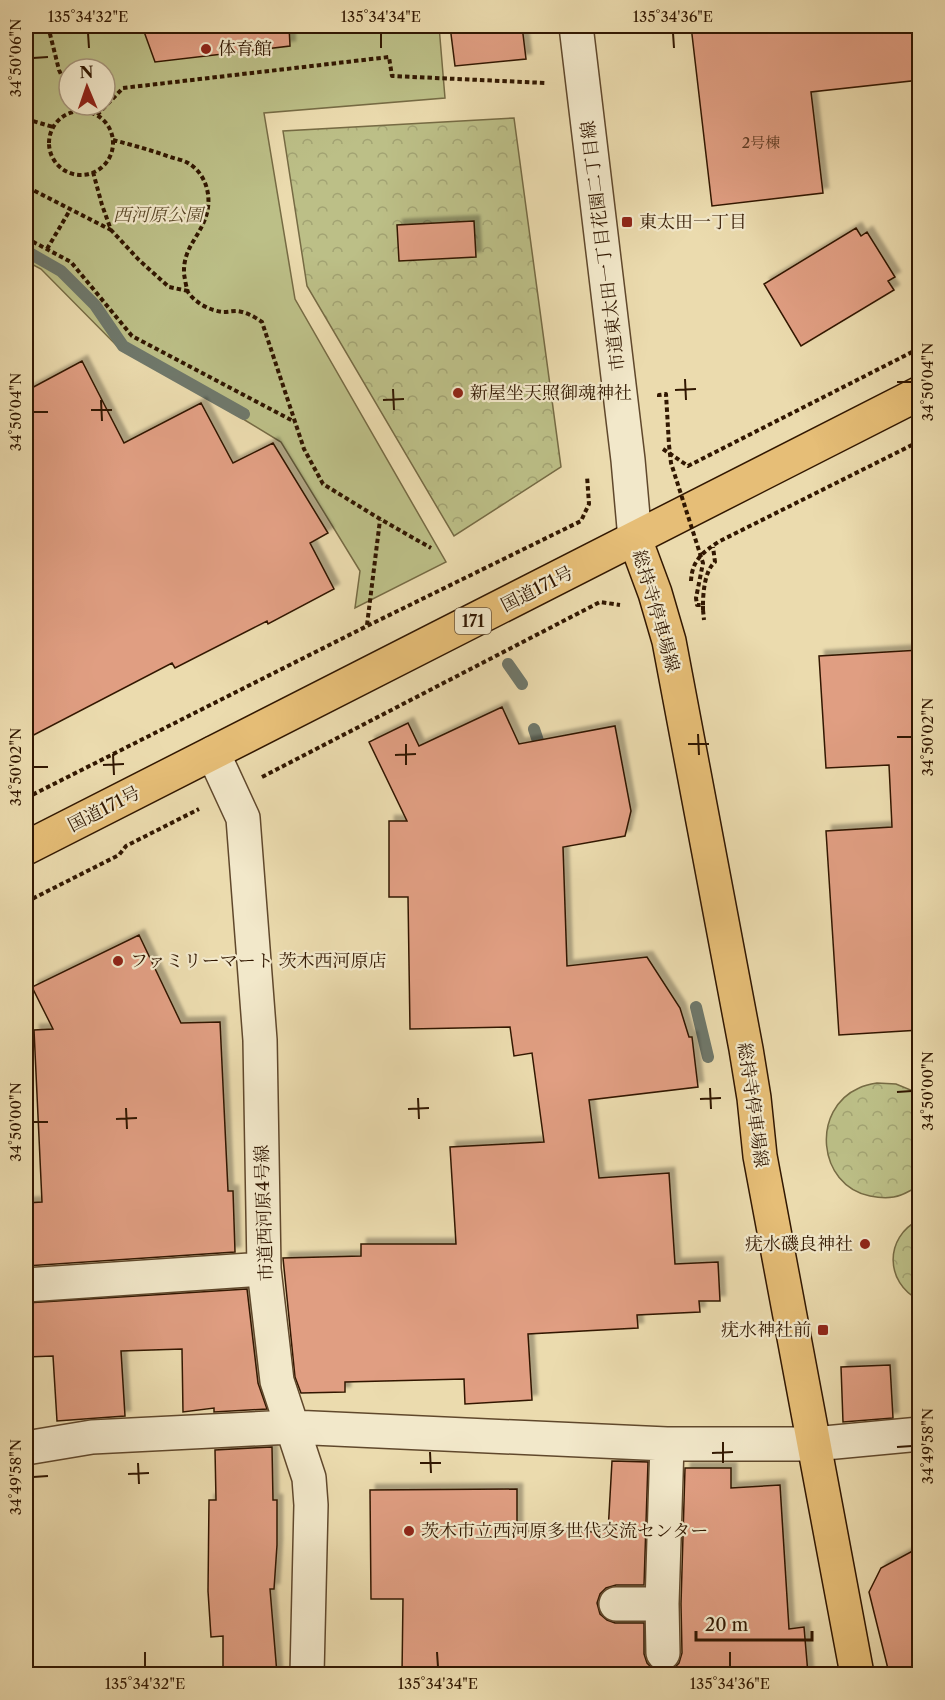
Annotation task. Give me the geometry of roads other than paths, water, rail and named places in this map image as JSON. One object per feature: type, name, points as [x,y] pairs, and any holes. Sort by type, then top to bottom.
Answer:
[{"type":"main road","name":"国道171号","points":[[26,848],[920,393]]},
{"type":"main road","name":"総持寺停車場線","points":[[635,539],[655,593],[669,641],[744,1038],[754,1098],[760,1156],[857,1674]]},
{"type":"street","name":"市道東太田一丁目花園二丁目線","points":[[576,26],[628,460],[635,539]]},
{"type":"street","name":"市道西河原4号線","points":[[213,753],[243,818],[260,1040],[264,1269],[277,1381],[309,1478],[311,1505],[307,1674]]},
{"type":"street","points":[[26,1285],[264,1269]]},
{"type":"street","points":[[26,1448],[92,1437],[291,1428],[667,1444],[814,1444],[920,1434]]},
{"type":"street","points":[[663,1653],[662,1604],[667,1444]]},
{"type":"street","points":[[616,1604],[662,1604]]},
{"type":"waterway","points":[[26,251],[61,271],[95,305],[123,346],[244,414]]},
{"type":"waterway","points":[[508,664],[522,684]]},
{"type":"waterway","points":[[534,729],[543,756]]},
{"type":"waterway","points":[[696,1007],[708,1057]]},
{"type":"place","name":"体育館","points":[[206,49]]},
{"type":"place","name":"東太田一丁目","points":[[627,222]]},
{"type":"place","name":"新屋坐天照御魂神社","points":[[458,393]]},
{"type":"place","name":"ファミリーマート 茨木西河原店","points":[[118,961]]},
{"type":"place","name":"疣水磯良神社","points":[[865,1244]]},
{"type":"place","name":"疣水神社前","points":[[823,1330]]},
{"type":"place","name":"茨木市立西河原多世代交流センター","points":[[409,1531]]},
{"type":"park label","name":"西河原公園","points":[[158,215]]}]
